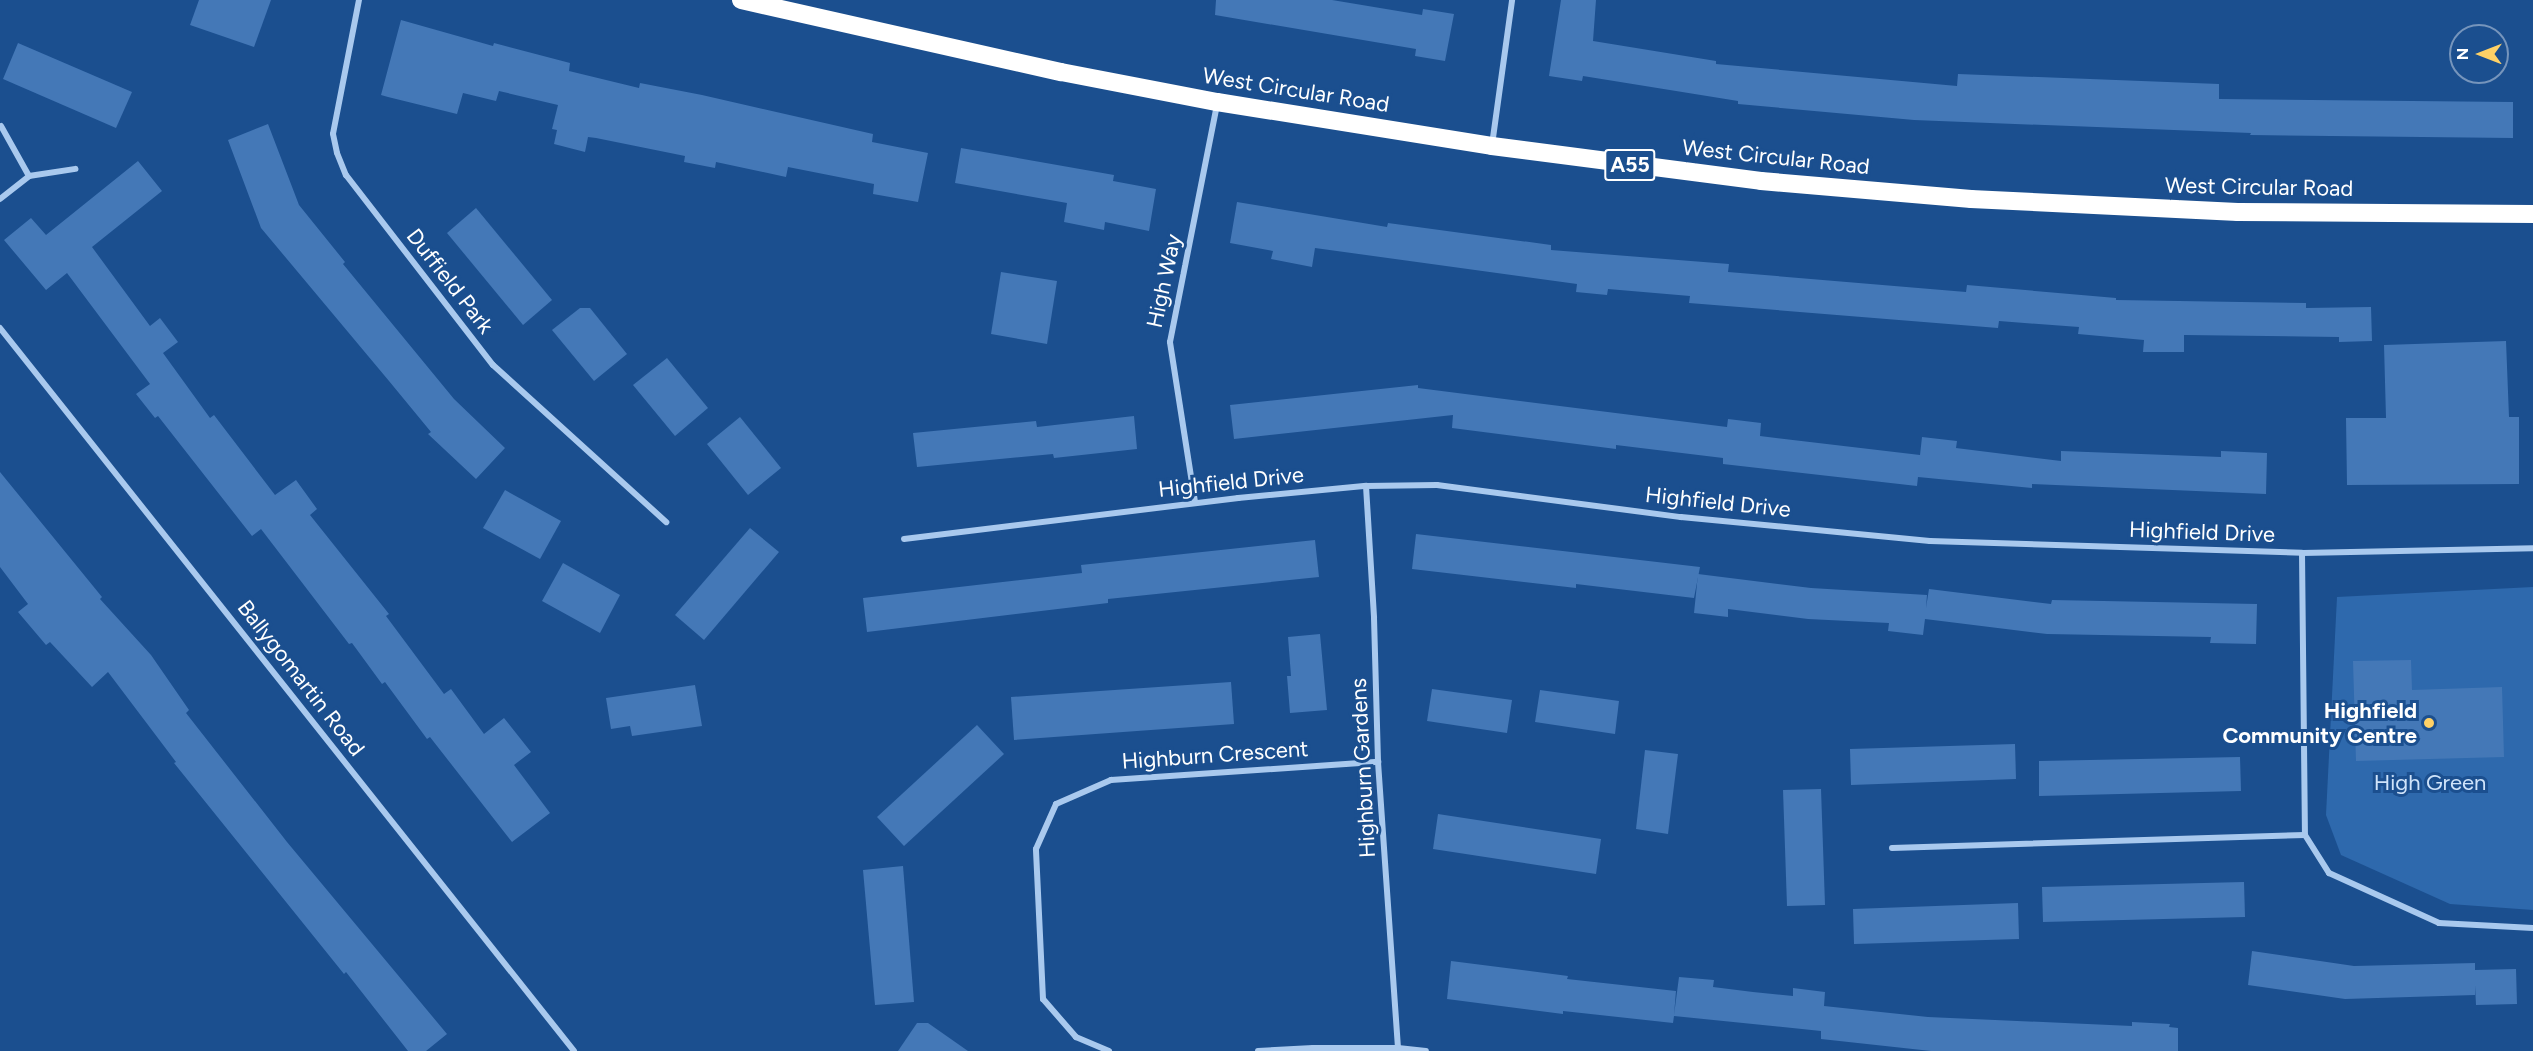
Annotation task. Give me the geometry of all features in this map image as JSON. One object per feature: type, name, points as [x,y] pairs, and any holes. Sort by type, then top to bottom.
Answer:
[{"type":"highway","name":"West Circular Road","points":[[741,0],[1061,72],[1217,102],[1492,146],[1761,181],[1971,199],[2238,212],[2533,214]]},
{"type":"street","name":"Duffield Park","points":[[359,0],[333,134],[346,175],[493,365],[666,522]]},
{"type":"street","points":[[1492,146],[1512,0]]},
{"type":"street","name":"High Way","points":[[1195,502],[1170,342],[1217,102]]},
{"type":"street","points":[[2,126],[29,176]]},
{"type":"street","points":[[0,199],[29,176],[75,169]]},
{"type":"street","name":"Ballygomartin Road","points":[[0,328],[574,1051]]},
{"type":"street","name":"Highfield Drive","points":[[904,539],[1195,502],[1366,486],[1437,485],[1681,517],[1930,541],[2302,553],[2533,548]]},
{"type":"street","name":"Highburn Gardens","points":[[1366,486],[1374,618],[1378,762],[1398,1048]]},
{"type":"street","points":[[2302,553],[2305,835],[2329,873],[2439,923],[2533,928]]},
{"type":"street","name":"Highburn Crescent","points":[[1109,1051],[1076,1037],[1043,999],[1036,849],[1056,804],[1112,780],[1378,762]]},
{"type":"street","points":[[1892,848],[2305,835]]},
{"type":"street","points":[[1258,1051],[1398,1048],[1426,1051]]},
{"type":"green space","name":"High Green","points":[[2533,587],[2533,910],[2450,904],[2341,855],[2326,815],[2337,597]]},
{"type":"building","points":[[199,0],[271,0],[254,47],[190,25]]},
{"type":"building","points":[[1216,0],[1332,0],[1422,15],[1423,9],[1454,14],[1445,61],[1415,56],[1416,49],[1215,15]]},
{"type":"building","points":[[1561,0],[1596,0],[1593,41],[1716,61],[1716,64],[1957,86],[1958,74],[2219,84],[2219,99],[2513,102],[2513,138],[2250,135],[2251,133],[1914,120],[1738,104],[1738,101],[1583,76],[1582,81],[1549,76]]},
{"type":"building","points":[[401,20],[493,46],[494,43],[570,63],[569,71],[639,88],[640,83],[702,95],[873,134],[872,142],[928,153],[918,202],[873,194],[874,184],[788,167],[786,177],[716,162],[715,168],[684,162],[685,156],[588,137],[585,152],[554,144],[557,130],[552,129],[558,105],[499,91],[496,101],[463,93],[457,114],[381,95]]},
{"type":"building","points":[[18,43],[132,92],[116,128],[3,79]]},
{"type":"building","points":[[268,124],[299,205],[345,262],[343,264],[454,399],[505,448],[476,479],[428,434],[431,432],[261,228],[228,140]]},
{"type":"building","points":[[961,148],[1114,175],[1113,181],[1156,189],[1149,231],[1105,222],[1104,230],[1064,222],[1067,203],[955,183]]},
{"type":"building","points":[[138,161],[162,191],[92,247],[150,326],[160,318],[178,342],[163,353],[210,418],[214,415],[275,495],[296,480],[317,509],[310,515],[389,614],[386,616],[444,694],[451,689],[484,734],[504,718],[531,752],[514,765],[550,813],[512,842],[430,737],[427,739],[385,682],[382,684],[352,643],[349,644],[261,529],[252,536],[158,416],[155,418],[136,394],[150,384],[67,273],[46,290],[4,240],[31,218],[46,235]]},
{"type":"building","points":[[1237,202],[1387,227],[1388,223],[1551,245],[1551,250],[1729,264],[1728,272],[1966,292],[1967,285],[2116,298],[2116,300],[2306,303],[2306,308],[2371,307],[2372,341],[2339,342],[2339,337],[2184,335],[2184,352],[2143,352],[2144,340],[2078,334],[2079,327],[1999,321],[1998,328],[1689,303],[1690,296],[1608,289],[1607,295],[1576,292],[1577,284],[1315,248],[1312,267],[1271,259],[1273,251],[1230,243]]},
{"type":"building","points":[[476,208],[552,300],[523,325],[447,233]]},
{"type":"building","points":[[1001,272],[1057,281],[1047,344],[991,334]]},
{"type":"building","points":[[580,308],[590,308],[627,354],[594,381],[552,330]]},
{"type":"building","points":[[2506,341],[2509,417],[2519,417],[2519,484],[2347,485],[2346,418],[2386,418],[2384,345]]},
{"type":"building","points":[[667,358],[708,408],[675,436],[633,385]]},
{"type":"building","points":[[1418,385],[1418,388],[1727,427],[1728,419],[1761,423],[1760,436],[1920,455],[1922,437],[1957,441],[1956,448],[2061,461],[2061,451],[2221,457],[2221,451],[2267,453],[2266,494],[2032,484],[2032,488],[1918,477],[1917,486],[1723,464],[1723,458],[1616,445],[1616,449],[1452,428],[1453,415],[1234,439],[1230,405]]},
{"type":"building","points":[[1134,416],[1137,449],[1054,458],[1053,454],[917,467],[913,433],[1036,421],[1037,427]]},
{"type":"building","points":[[740,417],[781,468],[748,495],[707,444]]},
{"type":"building","points":[[0,472],[102,597],[100,599],[151,655],[189,710],[186,713],[287,842],[447,1034],[426,1051],[408,1051],[174,763],[176,762],[108,672],[92,687],[50,642],[46,645],[18,612],[28,604],[0,567]]},
{"type":"building","points":[[505,490],[561,521],[540,559],[483,528]]},
{"type":"building","points":[[750,528],[779,552],[704,640],[675,615]]},
{"type":"building","points":[[1416,534],[1700,567],[1694,598],[1576,584],[1576,588],[1412,569]]},
{"type":"building","points":[[1315,540],[1319,577],[1108,599],[1108,603],[867,632],[863,598],[1082,573],[1081,565]]},
{"type":"building","points":[[563,563],[620,595],[600,633],[542,601]]},
{"type":"building","points":[[1698,574],[1811,588],[1927,595],[1926,608],[1929,589],[2051,604],[2052,600],[2257,604],[2256,644],[2210,643],[2211,637],[2047,634],[1925,619],[1923,635],[1888,631],[1889,623],[1808,619],[1728,609],[1728,617],[1694,613]]},
{"type":"building","points":[[1320,634],[1327,710],[1290,713],[1287,676],[1291,676],[1288,637]]},
{"type":"building","name":"Highfield Community Centre","points":[[2411,660],[2412,690],[2502,687],[2504,757],[2356,761],[2353,661]]},
{"type":"building","points":[[1231,682],[1234,724],[1014,740],[1011,697]]},
{"type":"building","points":[[695,685],[702,726],[632,736],[630,726],[611,729],[606,698]]},
{"type":"building","points":[[1432,689],[1512,700],[1507,733],[1427,721]]},
{"type":"building","points":[[1540,690],[1619,701],[1615,734],[1535,722]]},
{"type":"building","points":[[977,725],[1004,754],[904,846],[877,817]]},
{"type":"building","points":[[2015,744],[2016,779],[1851,785],[1850,749]]},
{"type":"building","points":[[1645,750],[1678,754],[1668,834],[1636,829]]},
{"type":"building","points":[[2240,757],[2241,791],[2039,796],[2039,761]]},
{"type":"building","points":[[1821,789],[1825,905],[1787,906],[1783,790]]},
{"type":"building","points":[[1438,814],[1601,839],[1596,874],[1433,849]]},
{"type":"building","points":[[903,866],[914,1002],[875,1005],[863,870]]},
{"type":"building","points":[[2244,882],[2245,917],[2043,922],[2042,887]]},
{"type":"building","points":[[2018,903],[2019,939],[1854,944],[1853,909]]},
{"type":"building","points":[[2252,951],[2354,966],[2475,963],[2475,970],[2516,969],[2517,1004],[2476,1005],[2475,985],[2475,995],[2345,999],[2248,985]]},
{"type":"building","points":[[1451,961],[1568,976],[1567,979],[1676,991],[1674,1015],[1679,977],[1714,980],[1713,987],[1753,992],[1793,996],[1793,988],[1825,992],[1824,1006],[1928,1017],[2132,1026],[2132,1022],[2170,1024],[2169,1027],[2178,1028],[2178,1051],[1931,1051],[1821,1039],[1821,1031],[1674,1016],[1673,1023],[1563,1011],[1563,1014],[1447,999]]},
{"type":"building","points":[[917,1023],[928,1023],[968,1051],[898,1051]]},
{"type":"place","name":"Highfield Community Centre","points":[[2429,723]]}]
